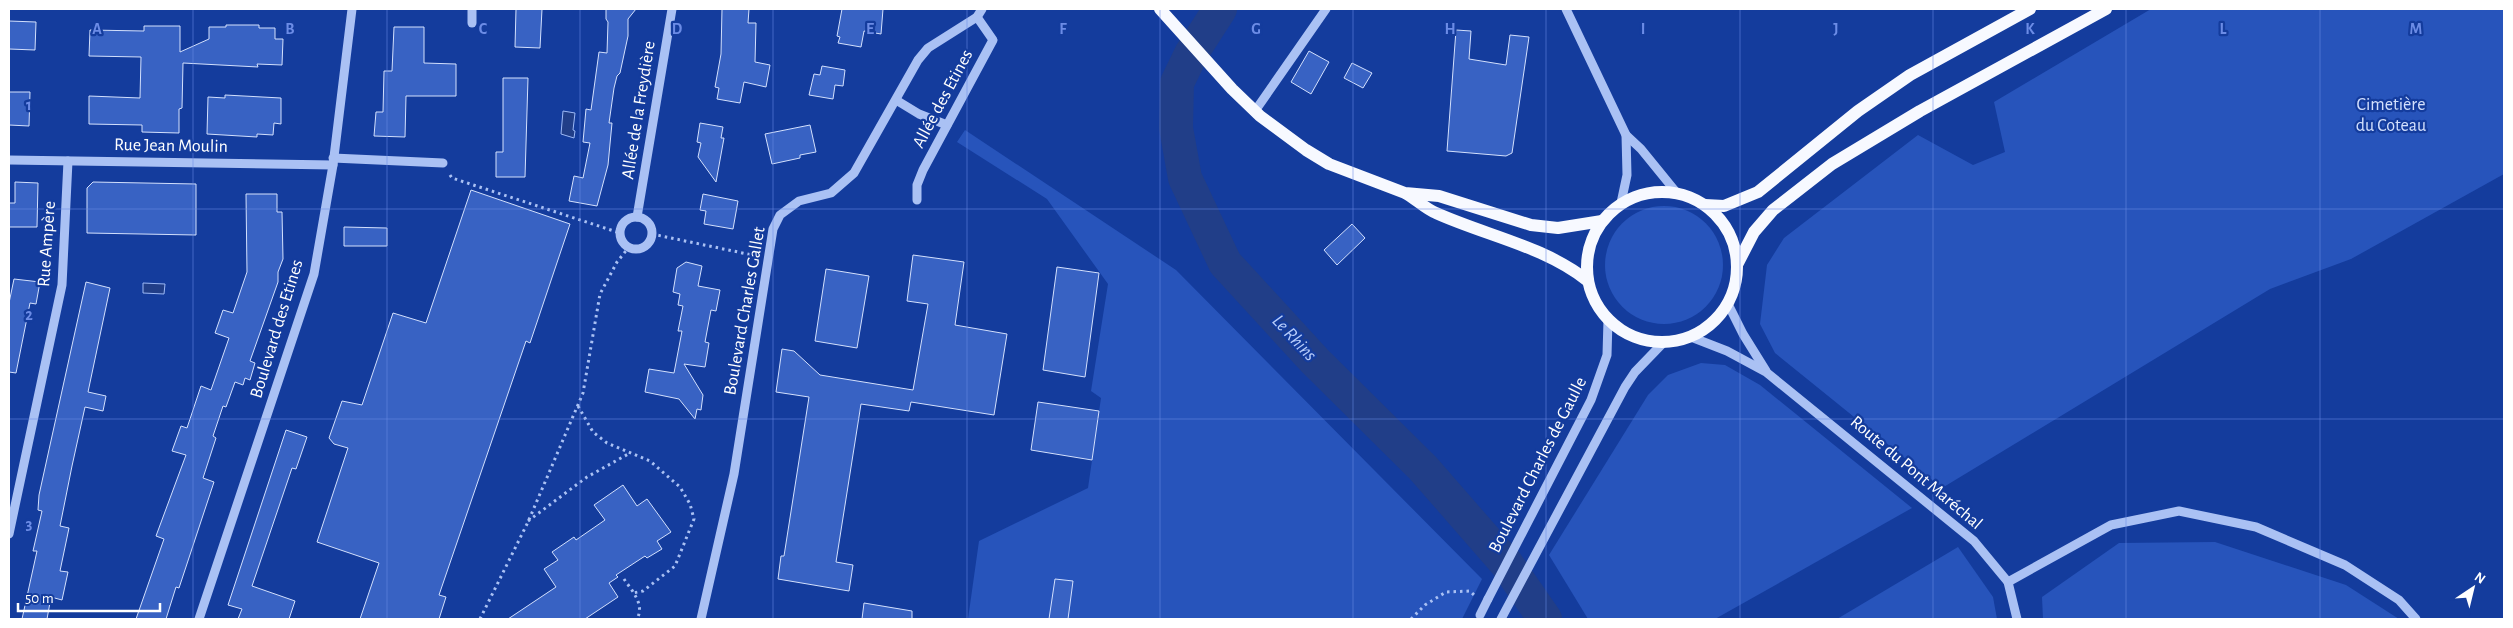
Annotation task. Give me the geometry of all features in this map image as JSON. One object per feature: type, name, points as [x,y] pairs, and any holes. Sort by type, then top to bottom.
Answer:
[{"type":"main road","points":[[1160,9],[1232,89],[1255,111],[1288,137],[1330,164],[1405,193],[1434,213],[1536,250],[1566,266],[1588,281]]},
{"type":"main road","points":[[1705,205],[1724,206],[1758,192],[1858,111],[1910,75],[2030,9]]},
{"type":"main road","points":[[1738,263],[1754,232],[1773,210],[1832,164],[1928,107],[2106,9]]},
{"type":"main road","points":[[1648,192],[1676,192],[1691,197],[1705,205],[1722,220],[1730,234],[1738,263],[1736,284],[1728,304],[1719,318],[1706,329],[1691,337],[1663,343],[1633,337],[1608,320],[1595,302],[1588,281],[1586,266],[1588,250],[1593,235],[1602,221],[1621,203],[1648,192]]},
{"type":"main road","points":[[1405,193],[1439,196],[1531,225],[1558,228],[1602,221]]},
{"type":"street","name":"Boulevard des Etines","points":[[199,619],[314,274],[333,162],[352,9]]},
{"type":"street","points":[[472,9],[472,22]]},
{"type":"street","name":"Allée de la Freydière","points":[[638,217],[672,9]]},
{"type":"street","name":"Boulevard Charles Gallet","points":[[701,619],[734,474],[773,228],[780,215],[799,201],[831,194],[844,184],[854,173],[918,60],[928,48],[977,17],[982,9]]},
{"type":"street","points":[[1255,111],[1326,9]]},
{"type":"street","points":[[1566,9],[1626,135],[1641,149],[1676,192]]},
{"type":"street","name":"Allée des Etines","points":[[917,200],[917,186],[923,170],[993,40],[977,17]]},
{"type":"street","points":[[896,100],[918,114],[947,125]]},
{"type":"street","points":[[1621,203],[1628,175],[1626,135]]},
{"type":"street","name":"Rue Jean Moulin","points":[[9,160],[442,164]]},
{"type":"street","name":"Rue Ampère","points":[[9,534],[62,285],[68,161]]},
{"type":"street","points":[[638,217],[646,221],[652,234],[651,239],[644,247],[639,249],[629,247],[623,241],[620,233],[624,223],[638,217]]},
{"type":"street","name":"Route du Pont Maréchal","points":[[1728,304],[1743,334],[1766,372]]},
{"type":"street","name":"Boulevard Charles de Gaulle","points":[[1479,617],[1591,400],[1603,371],[1609,337],[1608,320]]},
{"type":"street","name":"Route du Pont Maréchal","points":[[1691,337],[1727,351],[1766,372],[1974,541],[2008,582],[2017,619]]},
{"type":"street","points":[[1501,619],[1625,387],[1645,360],[1663,343]]},
{"type":"street","points":[[2008,582],[2111,525],[2179,511],[2256,527],[2345,565],[2399,600],[2416,619]]},
{"type":"path","points":[[442,164],[452,178],[620,233]]},
{"type":"path","points":[[652,234],[768,259]]},
{"type":"path","points":[[480,619],[528,522],[584,393],[600,294],[616,262],[629,247]]},
{"type":"path","points":[[578,405],[593,432],[607,443],[650,460],[680,487],[690,504],[694,519],[675,566],[648,588],[633,593]]},
{"type":"path","points":[[528,522],[587,477],[630,453]]},
{"type":"path","points":[[624,578],[640,609],[636,619]]},
{"type":"path","points":[[1411,619],[1425,605],[1446,592],[1470,591],[1481,602]]},
{"type":"green space","name":"Cimetière du Coteau","points":[[2151,9],[2504,9],[2504,174],[2351,259],[2270,289],[1942,488],[1775,353],[1760,324],[1767,265],[1784,238],[1918,135],[1973,165],[2005,152],[1994,102]]},
{"type":"green space","points":[[965,130],[1176,270],[1482,579],[1462,619],[968,619],[979,541],[1088,488],[1101,398],[1091,391],[1108,284],[1047,199],[957,142]]},
{"type":"green space","points":[[1664,206],[1687,210],[1706,223],[1719,242],[1723,265],[1719,288],[1706,307],[1687,320],[1664,324],[1641,320],[1622,307],[1609,288],[1605,265],[1609,242],[1622,223],[1641,210]]},
{"type":"green space","points":[[1701,363],[1725,365],[1760,385],[1912,508],[1715,619],[1588,619],[1549,555],[1648,395],[1668,375]]},
{"type":"green space","points":[[2215,542],[2346,585],[2399,619],[2043,619],[2042,597],[2119,543]]},
{"type":"green space","points":[[1958,547],[1993,597],[1997,619],[1837,619]]},
{"type":"shaded area","points":[[563,111],[575,113],[574,138],[561,134]]},
{"type":"shaded area","points":[[143,283],[165,284],[164,294],[143,293]]},
{"type":"building","points":[[516,9],[542,9],[540,48],[515,47]]},
{"type":"building","points":[[606,9],[636,9],[628,19],[628,36],[620,73],[617,76],[614,88],[609,123],[612,123],[608,165],[597,206],[569,201],[574,176],[583,178],[590,143],[583,142],[586,109],[591,110],[599,52],[607,53],[608,22],[606,19]]},
{"type":"building","points":[[722,9],[749,9],[748,23],[756,23],[755,62],[770,65],[766,87],[744,82],[740,103],[717,99],[719,88],[715,87],[721,54]]},
{"type":"building","points":[[842,9],[883,9],[881,34],[864,31],[861,47],[838,43],[840,37],[837,36]]},
{"type":"building","points":[[9,21],[36,22],[35,50],[9,49]]},
{"type":"building","points":[[226,25],[259,25],[259,28],[275,28],[275,39],[283,39],[282,65],[257,64],[258,67],[183,63],[182,108],[179,109],[179,133],[142,132],[142,125],[89,124],[89,96],[140,98],[141,57],[89,56],[90,30],[144,31],[144,26],[180,26],[180,52],[209,39],[209,27],[226,27]]},
{"type":"building","points":[[394,27],[424,27],[424,63],[456,64],[456,96],[406,96],[405,137],[374,136],[376,112],[383,112],[384,71],[392,71]]},
{"type":"building","points":[[1456,30],[1471,31],[1469,59],[1506,65],[1510,35],[1529,37],[1512,153],[1506,156],[1447,151]]},
{"type":"building","points":[[1309,51],[1329,62],[1311,94],[1291,82]]},
{"type":"building","points":[[1352,63],[1372,73],[1363,88],[1344,78]]},
{"type":"building","points":[[822,66],[845,70],[843,86],[835,85],[833,99],[809,95],[814,74],[820,75]]},
{"type":"building","points":[[503,78],[528,78],[525,177],[496,177],[496,152],[503,152]]},
{"type":"building","points":[[9,92],[30,92],[29,126],[9,125]]},
{"type":"building","points":[[225,95],[281,98],[281,124],[274,123],[273,135],[257,134],[257,137],[207,134],[208,97],[225,98]]},
{"type":"building","points":[[700,123],[723,127],[721,138],[724,138],[716,182],[698,157],[701,143],[697,142]]},
{"type":"building","points":[[810,125],[816,152],[800,155],[800,158],[772,164],[765,134]]},
{"type":"building","points":[[15,182],[38,183],[37,227],[9,227],[9,203],[15,203]]},
{"type":"building","points":[[93,182],[196,184],[196,235],[87,233],[87,188]]},
{"type":"building","points":[[471,190],[570,224],[530,343],[526,341],[439,595],[446,597],[439,619],[360,619],[379,563],[317,542],[348,448],[334,444],[329,438],[342,401],[362,405],[393,313],[426,323]]},
{"type":"building","points":[[246,194],[277,194],[277,212],[282,212],[283,259],[278,272],[278,282],[250,361],[255,363],[250,380],[245,378],[243,385],[235,382],[226,407],[223,406],[213,436],[216,438],[203,478],[214,482],[179,588],[176,587],[166,619],[136,619],[164,539],[156,536],[186,455],[172,451],[181,426],[187,428],[201,386],[211,390],[229,338],[215,333],[223,310],[233,313],[247,272]]},
{"type":"building","points":[[703,194],[738,201],[733,229],[704,224],[706,211],[700,210]]},
{"type":"building","points":[[1352,224],[1365,238],[1337,265],[1324,250]]},
{"type":"building","points":[[344,227],[387,228],[387,246],[344,246]]},
{"type":"building","points":[[913,255],[964,262],[955,325],[1007,334],[994,415],[911,402],[909,411],[861,404],[836,562],[853,565],[849,591],[778,579],[781,556],[784,556],[809,397],[776,392],[782,349],[794,351],[820,375],[913,390],[928,304],[907,301]]},
{"type":"building","points":[[686,262],[702,266],[698,286],[720,290],[716,311],[711,310],[705,342],[709,343],[705,367],[684,364],[703,395],[701,410],[697,409],[695,419],[679,399],[645,392],[649,369],[674,373],[682,331],[678,331],[683,306],[678,305],[680,294],[673,292],[677,268]]},
{"type":"building","points":[[1057,267],[1099,273],[1085,377],[1043,370]]},
{"type":"building","points":[[826,269],[869,276],[857,348],[815,341]]},
{"type":"building","points":[[14,279],[40,282],[36,304],[30,303],[16,373],[9,372],[9,303]]},
{"type":"building","points":[[86,282],[110,288],[88,392],[106,396],[103,411],[85,407],[72,466],[60,526],[69,528],[60,571],[68,572],[62,600],[51,597],[47,619],[22,619],[37,551],[33,551],[42,511],[38,510],[39,495]]},
{"type":"building","points":[[1038,402],[1099,411],[1092,460],[1031,450]]},
{"type":"building","points":[[286,430],[307,437],[296,469],[292,468],[252,586],[295,601],[289,619],[238,619],[242,609],[228,605]]},
{"type":"building","points":[[623,485],[637,506],[647,499],[671,532],[657,541],[662,549],[647,558],[645,556],[616,575],[618,577],[609,583],[618,597],[585,619],[508,619],[556,587],[544,569],[558,560],[552,552],[574,537],[576,540],[605,520],[594,505]]},
{"type":"building","points":[[1055,579],[1073,581],[1068,619],[1049,619]]},
{"type":"building","points":[[864,603],[912,611],[912,619],[862,619]]},
{"type":"waterway","name":"Le Rhins","points":[[1220,9],[1191,54],[1177,83],[1176,128],[1185,178],[1225,263],[1315,361],[1423,468],[1506,563],[1545,619]]}]
